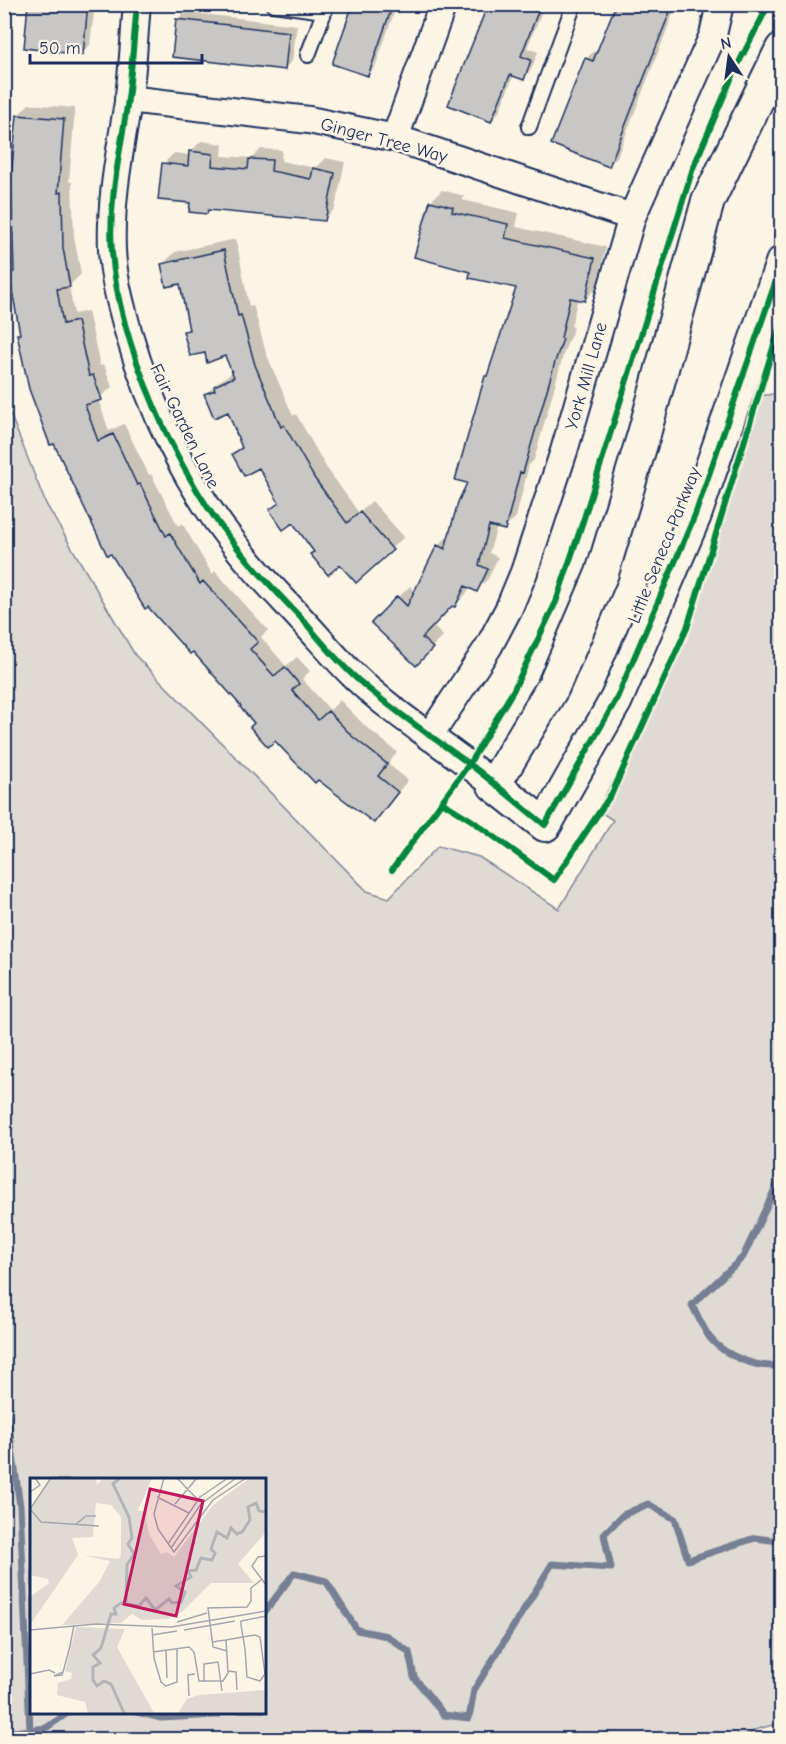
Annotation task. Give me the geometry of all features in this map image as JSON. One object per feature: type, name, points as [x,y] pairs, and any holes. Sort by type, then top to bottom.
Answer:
[{"type":"street","name":"Fair Garden Lane","points":[[137,4],[128,99],[116,167],[112,207],[112,251],[119,296],[135,353],[154,405],[182,462],[206,505],[236,546],[354,676],[389,707],[470,764],[545,825]]},
{"type":"street","points":[[395,138],[443,4]]},
{"type":"street","name":"York Mill Lane","points":[[429,737],[489,646],[524,572],[564,451],[632,217],[713,35],[719,5]]},
{"type":"street","points":[[494,785],[554,687],[602,573],[644,434],[708,201],[782,49]]},
{"type":"street","name":"Ginger Tree Way","points":[[128,99],[309,120],[395,138],[632,217]]},
{"type":"street","name":"Little Seneca Parkway","points":[[545,825],[616,700],[695,515],[782,263]]},
{"type":"lane","points":[[273,4],[326,8],[308,54]]},
{"type":"lane","points":[[529,127],[574,4]]},
{"type":"shaded area","points":[[781,393],[781,1720],[776,1724],[755,1730],[743,1740],[5,1739],[5,401],[46,504],[135,655],[367,891],[389,898],[438,846],[479,857],[559,909],[613,820],[597,810],[626,757],[670,666],[718,532],[759,396]]},
{"type":"building","points":[[28,4],[88,4],[83,55],[24,48]]},
{"type":"building","points":[[353,4],[393,4],[368,76],[332,64]]},
{"type":"building","points":[[488,4],[541,4],[521,56],[531,60],[524,80],[510,75],[491,122],[448,105]]},
{"type":"building","points":[[616,4],[673,4],[609,167],[551,144],[585,58],[593,61]]},
{"type":"building","points":[[176,19],[289,32],[285,70],[172,57]]},
{"type":"building","points":[[17,115],[64,119],[58,193],[62,192],[63,248],[70,287],[57,289],[63,324],[77,321],[89,376],[93,375],[102,400],[85,405],[98,441],[113,434],[137,485],[140,484],[166,536],[170,533],[200,584],[203,581],[258,642],[250,649],[274,676],[285,667],[299,684],[292,690],[318,720],[328,711],[353,737],[387,764],[378,776],[398,792],[374,823],[318,780],[315,783],[275,741],[268,747],[250,727],[254,723],[241,706],[193,652],[190,654],[148,607],[145,609],[111,554],[107,555],[54,444],[50,445],[29,389],[17,334],[20,334],[9,273],[14,272],[11,176]]},
{"type":"building","points":[[189,151],[213,154],[212,166],[248,169],[249,159],[272,160],[271,171],[311,179],[313,168],[335,173],[325,221],[208,210],[207,214],[189,212],[190,203],[158,200],[162,163],[188,166]]},
{"type":"building","points":[[430,201],[453,207],[452,212],[508,224],[505,238],[595,258],[585,301],[570,298],[561,338],[563,339],[523,473],[520,472],[505,530],[489,526],[479,565],[488,569],[477,592],[465,586],[455,607],[452,606],[422,638],[433,648],[416,666],[371,623],[397,596],[407,606],[437,545],[445,549],[458,502],[467,483],[455,480],[485,376],[487,376],[516,288],[469,278],[470,272],[414,257]]},
{"type":"building","points":[[224,250],[238,316],[241,315],[255,365],[281,427],[284,425],[315,479],[347,523],[360,512],[393,550],[356,583],[340,565],[328,575],[310,554],[314,552],[293,523],[283,530],[269,510],[279,503],[259,468],[244,476],[232,454],[242,448],[228,412],[214,418],[204,394],[215,390],[214,386],[234,377],[225,356],[207,363],[205,353],[190,356],[183,331],[189,330],[180,284],[166,287],[161,264]]},
{"type":"waterway","points":[[782,1174],[743,1257],[692,1305],[710,1338],[724,1351],[753,1363],[782,1365]]},
{"type":"waterway","points":[[4,1391],[20,1506],[30,1730]]},
{"type":"waterway","points":[[266,1610],[294,1573],[326,1581],[357,1630],[387,1636],[409,1652],[414,1677],[444,1715],[469,1718],[474,1690],[552,1564],[611,1568],[604,1534],[623,1515],[648,1504],[675,1519],[688,1560],[755,1538],[779,1541],[782,1539]]},
{"type":"waterway","points":[[4,1733],[46,1728],[66,1714]]},
{"type":"waterway","points":[[145,1714],[161,1718],[219,1714]]},
{"type":"cycle path","points":[[137,4],[128,99],[113,194],[112,252],[126,327],[139,367],[173,446],[214,517],[236,546],[343,665],[384,701],[478,770],[545,825],[616,700],[695,515],[782,263]]},
{"type":"cycle path","points":[[392,870],[469,764],[513,691],[556,602],[693,168],[735,70],[769,4]]},
{"type":"cycle path","points":[[442,802],[471,820],[554,880],[612,793],[687,628],[782,319]]}]
